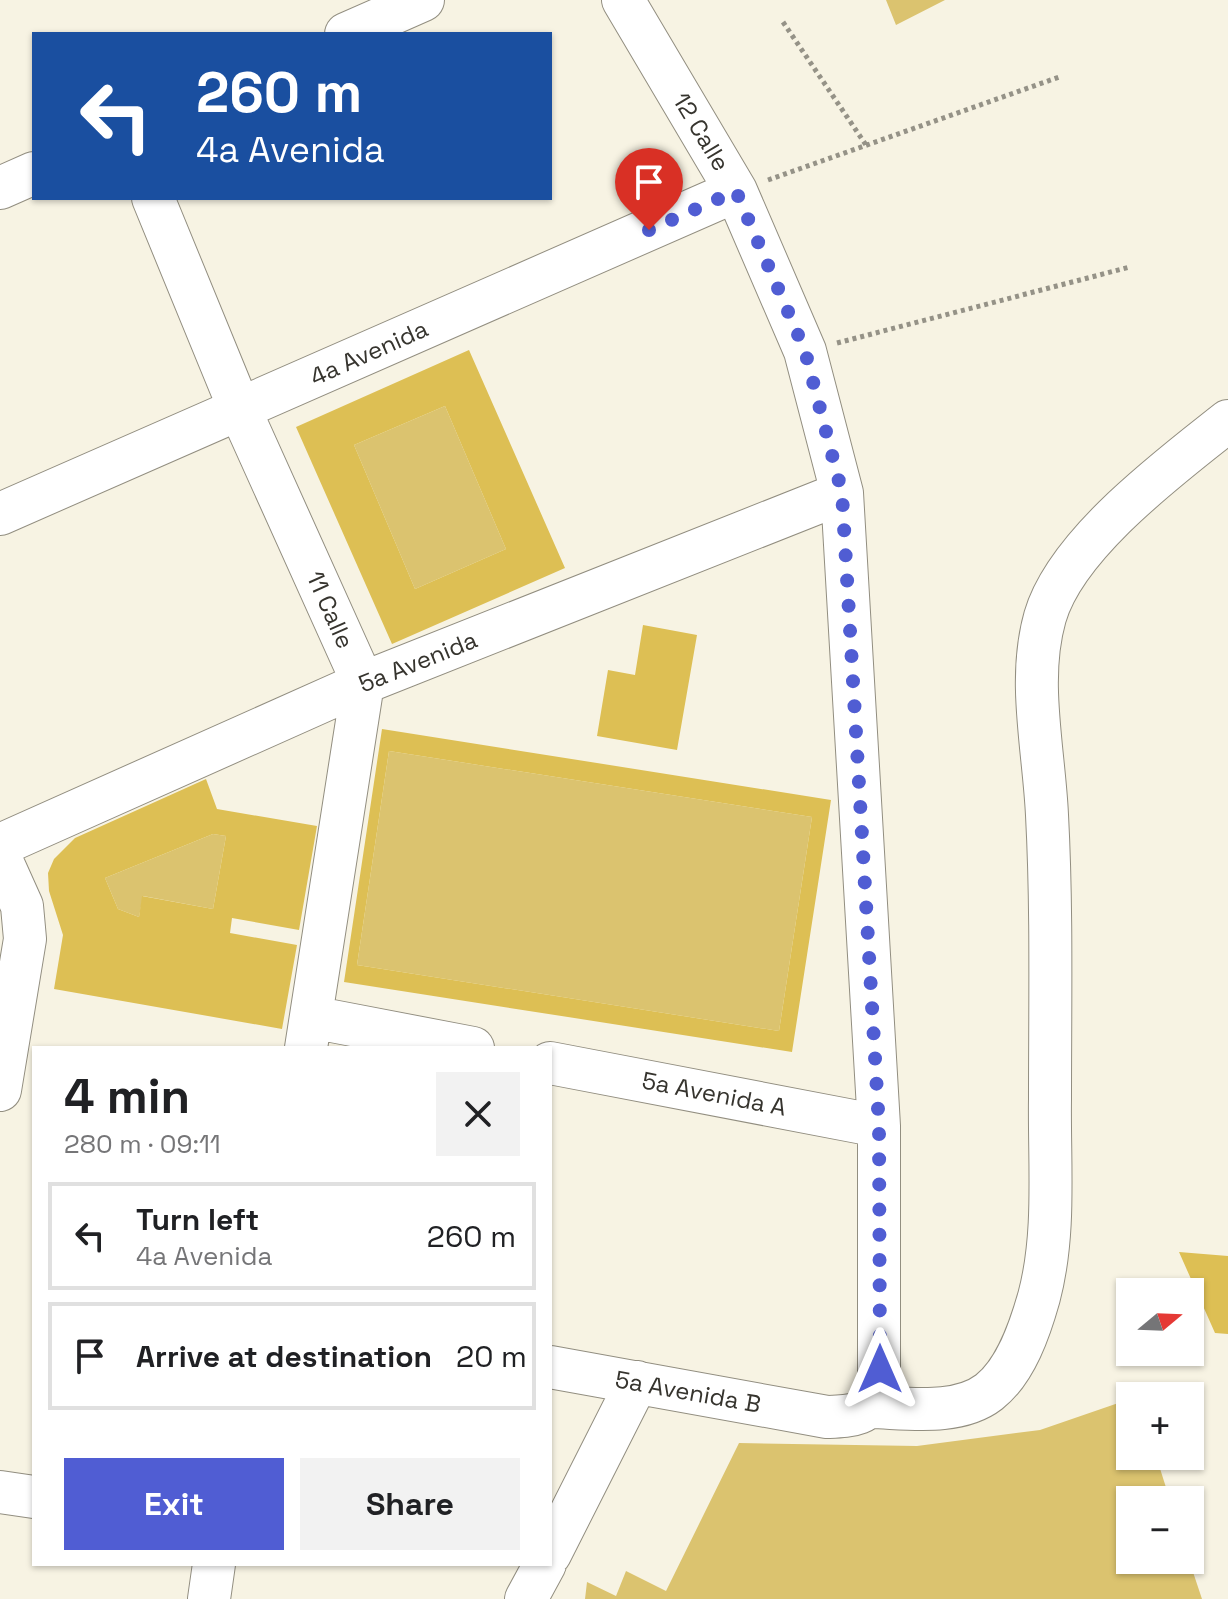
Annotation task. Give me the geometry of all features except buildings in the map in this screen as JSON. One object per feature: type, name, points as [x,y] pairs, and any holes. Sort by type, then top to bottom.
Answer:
[{"type":"street","points":[[351,32],[423,0]]},
{"type":"street","name":"12 Calle","points":[[623,0],[736,191],[805,351],[842,493],[879,1126],[880,1369],[879,1391],[871,1407]]},
{"type":"street","points":[[0,188],[32,174]]},
{"type":"street","name":"4a Avenida","points":[[0,514],[736,191]]},
{"type":"street","name":"11 Calle","points":[[154,200],[240,410],[363,683]]},
{"type":"street","points":[[871,1407],[947,1407],[976,1399],[988,1392],[1006,1373],[1030,1321],[1039,1295],[1049,1230],[1050,867],[1038,709],[1042,629],[1056,591],[1096,536],[1167,469],[1228,421]]},
{"type":"street","name":"5a Avenida","points":[[0,845],[363,683],[842,493]]},
{"type":"street","points":[[363,683],[309,1033],[451,1046]]},
{"type":"street","points":[[0,857],[22,906],[25,921],[23,959],[0,1090]]},
{"type":"street","name":"5a Avenida A","points":[[552,1063],[879,1126]]},
{"type":"street","name":"5a Avenida B","points":[[552,1367],[827,1417],[852,1416],[871,1407]]},
{"type":"street","points":[[552,1550],[637,1382]]},
{"type":"street","points":[[0,1492],[32,1497]]},
{"type":"street","points":[[209,1599],[214,1566]]},
{"type":"street","points":[[526,1599],[544,1566]]},
{"type":"path","points":[[783,22],[866,145]]},
{"type":"path","points":[[736,191],[1062,76]]},
{"type":"path","points":[[805,351],[1130,267]]},
{"type":"shaded area","points":[[886,0],[945,0],[896,25]]},
{"type":"shaded area","points":[[445,406],[506,549],[415,589],[354,445]]},
{"type":"shaded area","points":[[389,751],[812,817],[779,1031],[357,965]]},
{"type":"shaded area","points":[[213,834],[226,836],[213,909],[143,896],[139,917],[118,909],[105,878]]},
{"type":"shaded area","points":[[1116,1404],[1116,1470],[1160,1470],[1166,1486],[1116,1486],[1116,1574],[1194,1574],[1202,1599],[585,1599],[587,1582],[616,1596],[626,1571],[666,1591],[739,1443],[917,1446],[1040,1430]]},
{"type":"route","points":[[649,230],[736,191],[805,351],[842,493],[879,1126],[880,1369]]}]
